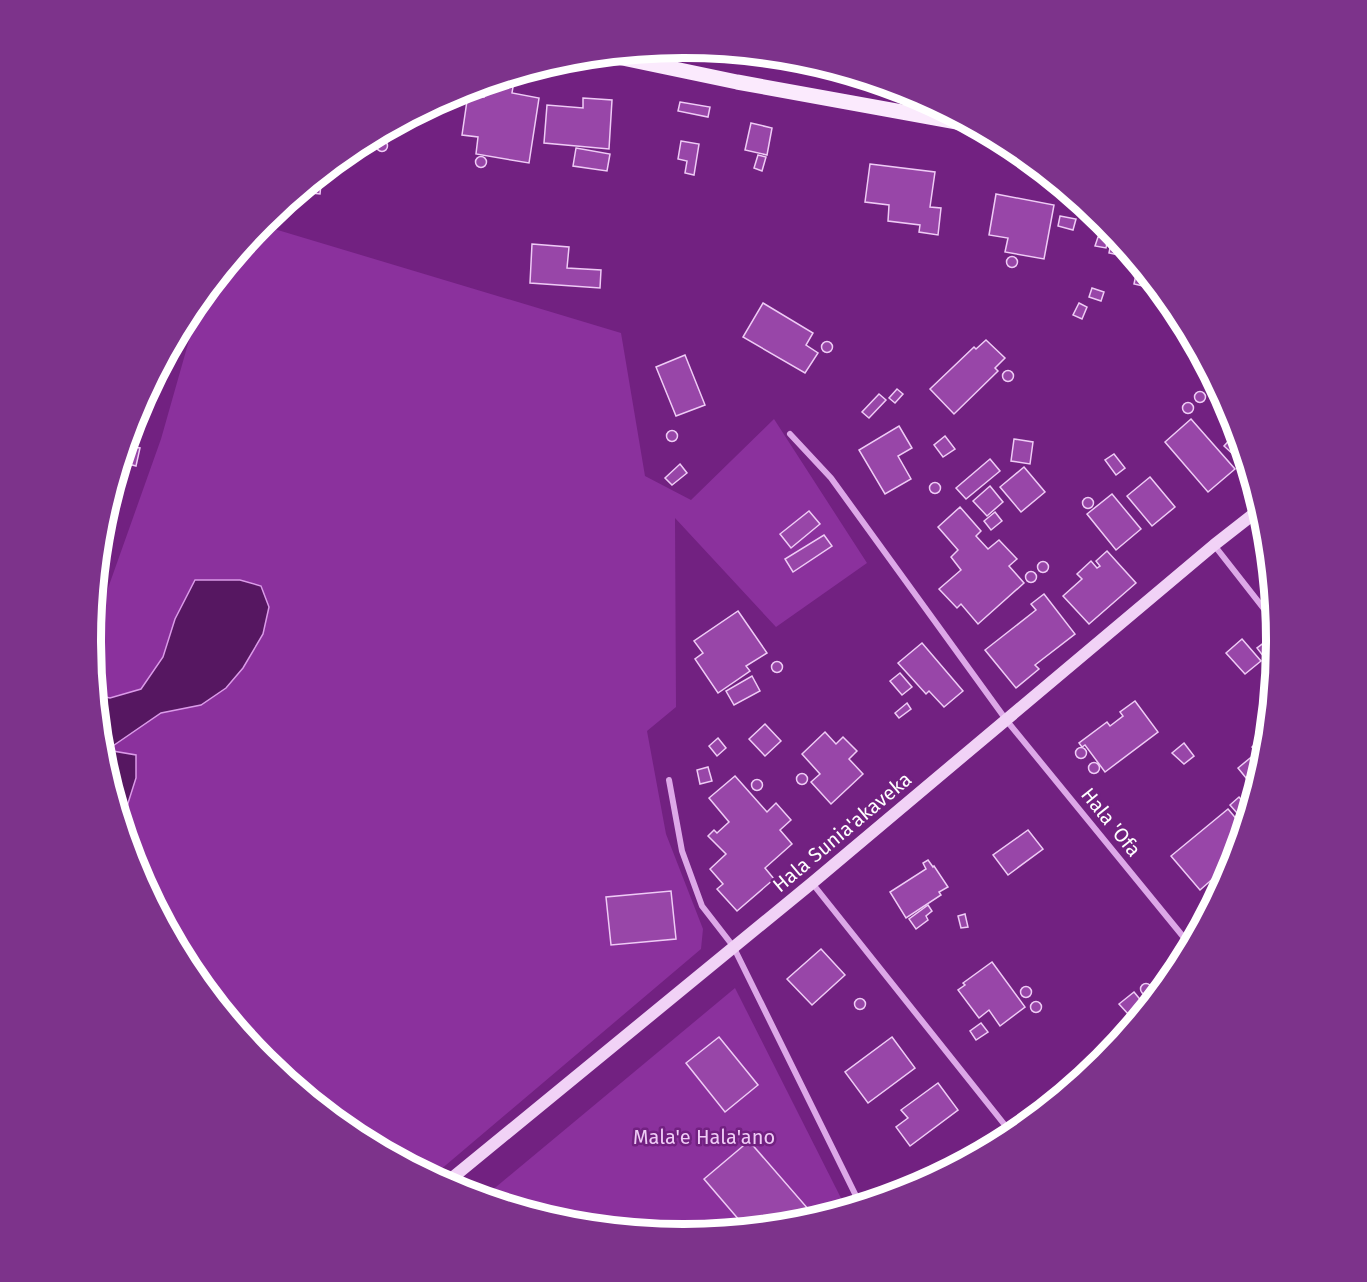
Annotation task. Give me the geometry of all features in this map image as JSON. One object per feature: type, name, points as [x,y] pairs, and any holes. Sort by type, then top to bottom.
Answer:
[{"type":"main road","points":[[633,61],[941,119]]},
{"type":"street","name":"Hala 'Ofa","points":[[790,434],[831,478],[1007,721],[1184,938]]},
{"type":"street","name":"Hala Sunia'akaveka","points":[[454,1176],[812,883],[1252,515]]},
{"type":"street","points":[[1214,545],[1265,610]]},
{"type":"street","points":[[669,780],[682,851],[702,906],[733,946],[857,1197]]},
{"type":"street","points":[[812,883],[1006,1126]]},
{"type":"green space","points":[[273,228],[621,333],[645,476],[691,500],[774,419],[867,563],[776,627],[675,518],[676,707],[647,731],[666,834],[703,929],[701,949],[441,1170],[392,1145],[360,1125],[299,1079],[272,1053],[221,996],[199,965],[161,899],[145,864],[121,790],[111,747],[161,713],[201,705],[240,580],[195,580],[175,619],[163,657],[141,689],[110,698],[104,697],[102,605],[161,439],[193,328],[221,286]]},
{"type":"green space","name":"Mala'e Hala'ano","points":[[735,988],[843,1201],[760,1219],[684,1224],[607,1219],[533,1204],[491,1191]]},
{"type":"shaded area","points":[[195,580],[240,580],[261,586],[269,607],[263,634],[243,668],[226,688],[201,705],[161,713],[111,747],[104,697],[110,698],[141,689],[163,657],[175,619]]},
{"type":"shaded area","points":[[111,751],[136,755],[136,778],[126,809]]},
{"type":"building","points":[[506,86],[513,87],[512,93],[539,98],[529,163],[476,154],[478,137],[462,135],[467,101],[479,96],[484,97],[485,94],[490,91],[496,92],[496,89]]},
{"type":"building","points":[[583,98],[612,100],[609,149],[544,143],[547,105],[583,108]]},
{"type":"building","points":[[680,102],[710,107],[708,117],[678,111]]},
{"type":"building","points":[[751,123],[772,128],[767,155],[745,150]]},
{"type":"building","points":[[681,141],[699,144],[694,175],[685,173],[687,161],[678,159]]},
{"type":"building","points":[[386,142],[388,146],[386,150],[382,152],[378,150],[376,147]]},
{"type":"building","points":[[576,148],[610,154],[607,171],[573,166]]},
{"type":"building","points":[[758,155],[766,157],[762,171],[754,168]]},
{"type":"building","points":[[481,156],[487,162],[481,168],[475,162]]},
{"type":"building","points":[[870,164],[935,172],[930,207],[941,208],[938,235],[919,232],[920,225],[888,221],[889,205],[865,202]]},
{"type":"building","points":[[321,186],[320,194],[311,193]]},
{"type":"building","points":[[996,194],[1054,205],[1044,259],[1005,252],[1008,238],[989,235]]},
{"type":"building","points":[[1060,216],[1076,219],[1073,230],[1058,226]]},
{"type":"building","points":[[1098,237],[1107,242],[1106,248],[1095,246]]},
{"type":"building","points":[[532,244],[569,247],[567,268],[601,270],[600,288],[530,283]]},
{"type":"building","points":[[1110,246],[1119,255],[1109,253]]},
{"type":"building","points":[[1012,256],[1018,262],[1012,268],[1006,262]]},
{"type":"building","points":[[1136,274],[1147,287],[1134,284]]},
{"type":"building","points":[[1092,288],[1104,292],[1101,301],[1089,297]]},
{"type":"building","points":[[763,303],[813,333],[806,345],[818,353],[805,373],[743,337]]},
{"type":"building","points":[[1079,303],[1087,307],[1082,319],[1073,315]]},
{"type":"building","points":[[986,340],[1005,358],[995,368],[998,371],[954,414],[930,389],[974,347],[976,349]]},
{"type":"building","points":[[827,341],[833,347],[827,353],[821,347]]},
{"type":"building","points":[[685,355],[705,405],[676,416],[656,367]]},
{"type":"building","points":[[1008,370],[1014,376],[1008,382],[1002,376]]},
{"type":"building","points":[[897,389],[903,394],[895,403],[889,398]]},
{"type":"building","points":[[1200,391],[1206,397],[1200,403],[1194,397]]},
{"type":"building","points":[[879,394],[886,400],[869,418],[862,412]]},
{"type":"building","points":[[1188,402],[1194,408],[1188,414],[1182,408]]},
{"type":"building","points":[[1191,419],[1235,469],[1208,492],[1165,442]]},
{"type":"building","points":[[899,426],[912,448],[898,456],[911,479],[885,494],[859,450]]},
{"type":"building","points":[[672,430],[678,436],[672,442],[666,436]]},
{"type":"building","points":[[945,436],[955,449],[943,457],[934,445]]},
{"type":"building","points":[[1014,439],[1033,442],[1030,464],[1011,461]]},
{"type":"building","points":[[1230,440],[1236,457],[1224,446]]},
{"type":"building","points":[[134,447],[140,448],[136,466],[129,464]]},
{"type":"building","points":[[1114,454],[1125,468],[1116,475],[1105,460]]},
{"type":"building","points":[[990,459],[1000,471],[966,499],[956,488]]},
{"type":"building","points":[[680,464],[687,473],[672,485],[665,478]]},
{"type":"building","points":[[1024,467],[1045,492],[1021,512],[1000,487]]},
{"type":"building","points":[[1150,477],[1175,507],[1152,526],[1127,496]]},
{"type":"building","points":[[935,482],[941,488],[935,494],[929,488]]},
{"type":"building","points":[[990,486],[1003,502],[987,516],[973,501]]},
{"type":"building","points":[[1112,494],[1141,529],[1116,550],[1087,514]]},
{"type":"building","points":[[1088,497],[1094,503],[1088,509],[1082,503]]},
{"type":"building","points":[[960,507],[981,531],[976,536],[988,549],[999,540],[1017,559],[1009,566],[1024,583],[978,624],[961,604],[957,608],[939,589],[961,570],[951,557],[958,550],[938,527]]},
{"type":"building","points":[[809,511],[820,524],[791,548],[780,534]]},
{"type":"building","points":[[995,512],[1002,521],[991,530],[984,521]]},
{"type":"building","points":[[824,535],[832,546],[793,572],[785,559]]},
{"type":"building","points":[[1107,551],[1136,583],[1089,624],[1063,596],[1082,579],[1077,574],[1091,561],[1097,568],[1100,566],[1096,561]]},
{"type":"building","points":[[1043,561],[1049,567],[1043,573],[1037,567]]},
{"type":"building","points":[[1031,571],[1037,577],[1031,583],[1025,577]]},
{"type":"building","points":[[1044,594],[1075,634],[1035,665],[1039,669],[1016,688],[985,650],[1036,610],[1031,604]]},
{"type":"building","points":[[738,611],[767,653],[746,666],[750,671],[718,693],[695,659],[703,653],[694,641]]},
{"type":"building","points":[[1242,639],[1261,661],[1245,674],[1226,653]]},
{"type":"building","points":[[1266,641],[1266,659],[1257,648]]},
{"type":"building","points":[[922,643],[963,691],[944,707],[929,691],[926,694],[898,663]]},
{"type":"building","points":[[777,661],[783,667],[777,673],[771,667]]},
{"type":"building","points":[[900,673],[912,687],[902,695],[890,681]]},
{"type":"building","points":[[752,676],[760,691],[734,705],[726,691]]},
{"type":"building","points":[[1135,701],[1158,732],[1105,772],[1085,745],[1082,747],[1079,743],[1107,722],[1110,726],[1123,716],[1120,712]]},
{"type":"building","points":[[907,703],[911,709],[899,718],[895,713]]},
{"type":"building","points":[[765,724],[781,741],[765,756],[749,739]]},
{"type":"building","points":[[825,732],[836,744],[843,737],[857,751],[849,759],[863,774],[831,804],[811,782],[820,774],[802,754]]},
{"type":"building","points":[[718,738],[726,748],[717,756],[709,746]]},
{"type":"building","points":[[1184,743],[1194,756],[1184,764],[1172,753]]},
{"type":"building","points":[[1081,747],[1087,753],[1081,759],[1075,753]]},
{"type":"building","points":[[1255,754],[1249,781],[1238,768]]},
{"type":"building","points":[[1094,762],[1100,768],[1094,774],[1088,768]]},
{"type":"building","points":[[708,767],[712,781],[700,784],[697,770]]},
{"type":"building","points":[[802,773],[808,779],[802,785],[796,779]]},
{"type":"building","points":[[735,776],[767,812],[776,803],[791,820],[780,830],[792,844],[765,868],[774,879],[737,911],[717,889],[723,884],[710,869],[726,854],[708,836],[714,830],[717,833],[729,822],[709,798]]},
{"type":"building","points":[[757,779],[763,785],[757,791],[751,785]]},
{"type":"building","points":[[1239,797],[1243,802],[1237,813],[1230,805]]},
{"type":"building","points":[[1228,809],[1237,820],[1217,875],[1200,890],[1171,856]]},
{"type":"building","points":[[1028,830],[1043,849],[1008,875],[993,855]]},
{"type":"building","points":[[928,860],[948,887],[939,892],[941,895],[906,918],[890,892],[926,869],[923,863]]},
{"type":"building","points":[[671,891],[676,939],[611,945],[606,897]]},
{"type":"building","points":[[928,905],[932,911],[926,916],[928,920],[916,929],[909,919]]},
{"type":"building","points":[[965,914],[968,927],[961,928],[958,916]]},
{"type":"building","points":[[821,949],[845,975],[812,1005],[787,979]]},
{"type":"building","points":[[992,962],[1025,1007],[1000,1026],[989,1010],[979,1018],[958,990],[965,985],[963,983]]},
{"type":"building","points":[[1146,983],[1152,988],[1147,994],[1142,993],[1140,989],[1142,985]]},
{"type":"building","points":[[1026,986],[1032,992],[1026,998],[1020,992]]},
{"type":"building","points":[[1134,992],[1142,1001],[1129,1015],[1119,1004]]},
{"type":"building","points":[[860,998],[866,1004],[860,1010],[854,1004]]},
{"type":"building","points":[[1036,1001],[1042,1007],[1036,1013],[1030,1007]]},
{"type":"building","points":[[981,1023],[988,1032],[976,1040],[970,1031]]},
{"type":"building","points":[[719,1037],[758,1085],[725,1112],[686,1063]]},
{"type":"building","points":[[892,1037],[915,1068],[868,1103],[845,1072]]},
{"type":"building","points":[[938,1083],[958,1110],[910,1146],[896,1127],[908,1118],[901,1110]]},
{"type":"building","points":[[749,1141],[809,1209],[740,1221],[704,1179]]}]
